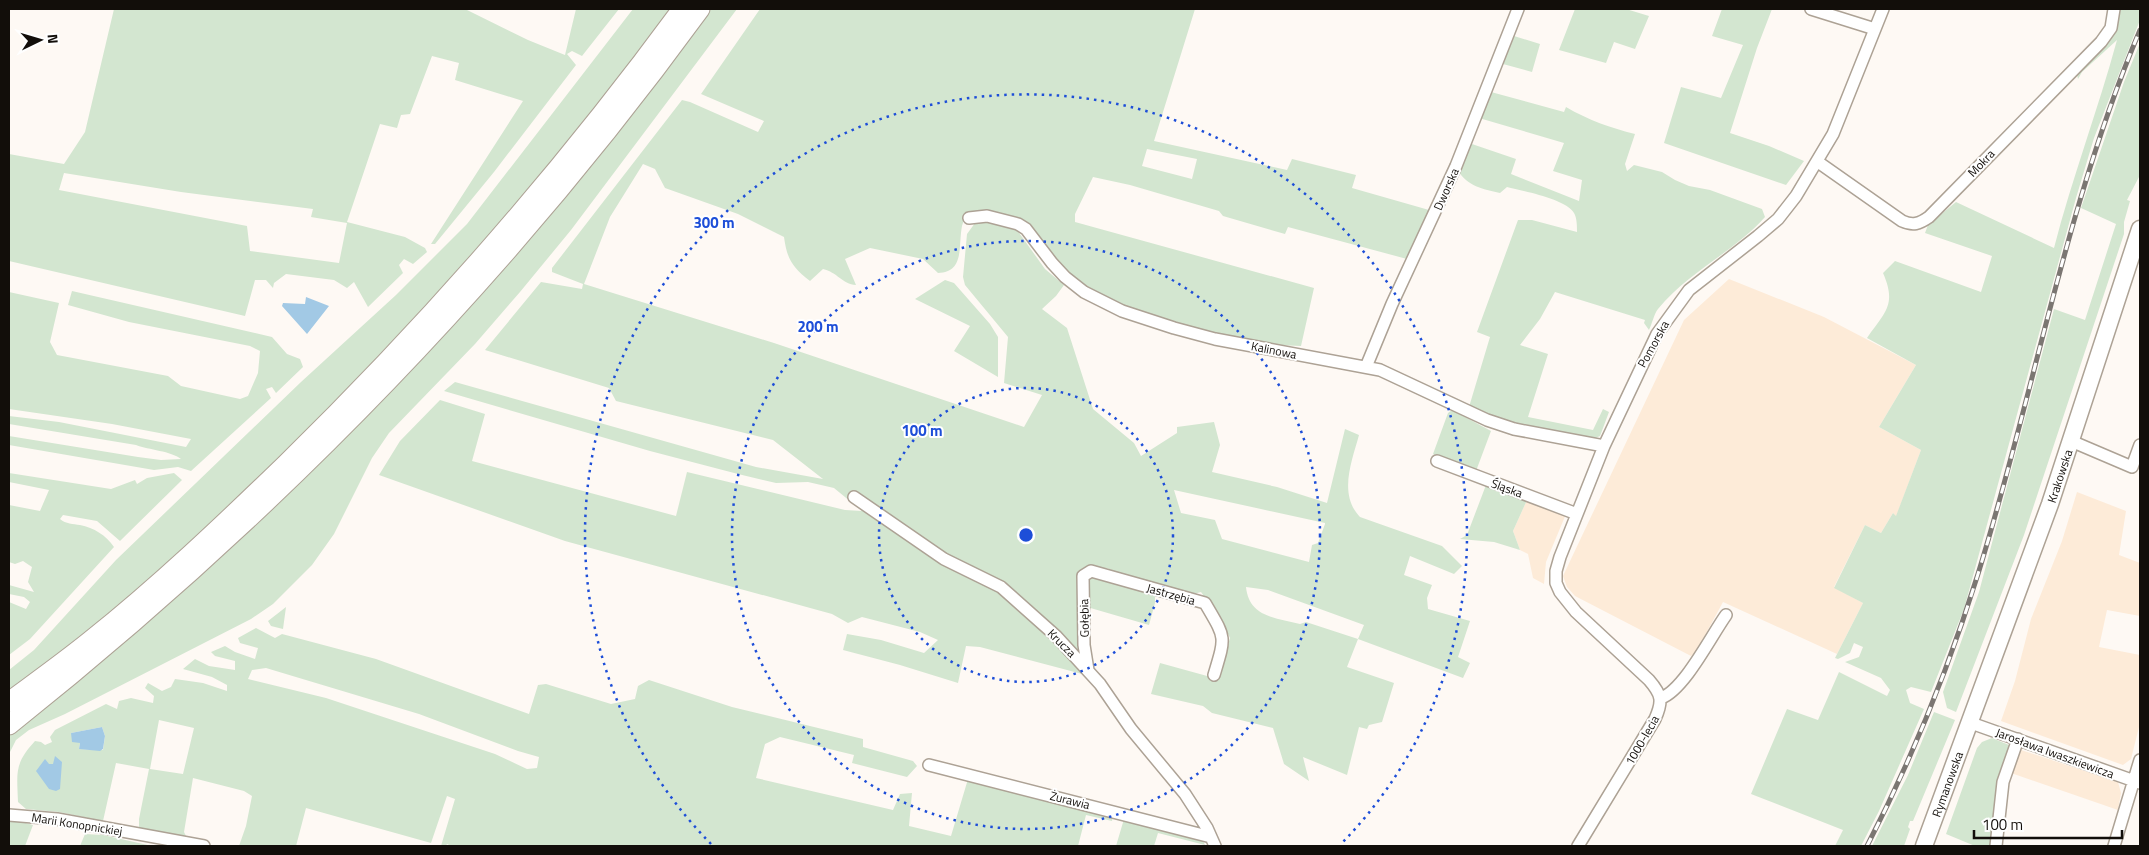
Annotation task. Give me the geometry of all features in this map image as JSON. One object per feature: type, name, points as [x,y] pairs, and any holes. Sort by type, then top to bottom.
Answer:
[{"type":"main road","points":[[9,702],[100,633],[169,572],[263,486],[352,398],[508,228],[595,123],[682,9]]},
{"type":"main road","points":[[9,725],[118,636],[219,547],[312,459],[467,296],[563,185],[700,9]]},
{"type":"main road","name":"Krakowska","points":[[1971,723],[2050,504],[2140,228]]},
{"type":"main road","name":"Rymanowska","points":[[1924,846],[1971,723]]},
{"type":"street","name":"Dworska","points":[[1366,367],[1392,304],[1456,166],[1518,9]]},
{"type":"street","points":[[1811,9],[1875,29]]},
{"type":"street","name":"Pomorska","points":[[1661,698],[1657,689],[1649,680],[1576,612],[1560,592],[1556,583],[1556,571],[1604,446],[1646,354],[1670,314],[1689,290],[1778,218],[1796,196],[1833,134],[1883,9]]},
{"type":"street","name":"Mokra","points":[[1818,162],[1902,221],[1914,224],[1921,222],[1929,217],[2102,42],[2111,28],[2114,9]]},
{"type":"street","name":"Kalinowa","points":[[969,218],[987,216],[1018,224],[1026,229],[1052,264],[1065,277],[1084,292],[1122,311],[1214,339],[1380,370],[1496,423],[1539,434],[1604,446]]},
{"type":"street","points":[[2071,441],[2136,469],[2140,445]]},
{"type":"street","name":"Śląska","points":[[1437,461],[1577,514]]},
{"type":"street","name":"Krucza","points":[[854,497],[944,559],[1001,586],[1056,636],[1088,670],[1131,729],[1185,794],[1213,842]]},
{"type":"street","name":"Gołębia","points":[[1088,670],[1084,645],[1083,576],[1091,570]]},
{"type":"street","name":"Jastrzębia","points":[[1091,570],[1205,603],[1222,631],[1224,641],[1214,674]]},
{"type":"street","name":"1000-lecia","points":[[1578,846],[1655,720],[1661,698],[1669,695],[1684,679],[1726,614]]},
{"type":"street","name":"Jarosława Iwaszkiewicza","points":[[1971,723],[2137,782]]},
{"type":"street","points":[[1996,846],[2003,782],[2018,739]]},
{"type":"street","points":[[2114,846],[2137,782],[2140,760]]},
{"type":"street","name":"Żurawia","points":[[929,765],[1213,842]]},
{"type":"street","name":"Marii Konopnickiej","points":[[9,815],[57,820],[204,846]]},
{"type":"shaded area","points":[[1729,279],[1824,317],[1916,365],[1879,427],[1921,450],[1896,517],[1893,513],[1881,533],[1865,525],[1834,587],[1863,603],[1837,654],[1723,602],[1696,652],[1691,656],[1575,596],[1567,587],[1563,576],[1684,320]]},
{"type":"shaded area","points":[[2077,492],[2126,511],[2119,555],[2140,563],[2140,616],[2107,610],[2099,647],[2140,655],[2140,723],[2131,759],[2123,765],[2001,721],[2015,681],[2031,619],[2062,541]]},
{"type":"shaded area","points":[[1527,500],[1566,514],[1546,562],[1544,584],[1533,578],[1528,554],[1520,550],[1513,531]]},
{"type":"shaded area","points":[[2018,749],[2118,782],[2121,793],[2118,810],[2011,773]]},
{"type":"green space","points":[[114,9],[465,9],[528,40],[565,55],[576,9],[619,9],[582,56],[572,51],[567,54],[576,65],[494,172],[435,244],[431,244],[523,101],[455,80],[459,63],[432,56],[410,114],[401,115],[397,128],[380,124],[347,222],[405,237],[425,248],[427,252],[413,264],[404,259],[399,265],[403,273],[368,307],[354,282],[347,288],[334,280],[286,274],[274,283],[273,288],[266,280],[255,280],[245,316],[9,261],[9,154],[64,164],[85,132]],"holes":[[[64,173],[181,192],[313,209],[311,217],[347,223],[339,263],[250,251],[247,226],[59,190]]]},
{"type":"green space","points":[[633,9],[674,9],[530,192],[379,359],[207,529],[114,613],[9,694],[9,670],[34,650],[116,560],[301,382],[396,295],[467,224]]},
{"type":"green space","points":[[708,9],[737,9],[571,230],[475,344],[389,433],[372,458],[334,534],[312,565],[273,604],[251,619],[65,714],[29,730],[16,740],[9,754],[9,734],[84,673]]},
{"type":"green space","points":[[760,9],[1195,9],[1154,141],[1287,170],[1292,159],[1356,175],[1352,188],[1429,210],[1407,259],[1288,227],[1285,234],[1223,216],[1219,211],[1130,185],[1093,177],[1075,214],[1075,222],[1314,288],[1301,346],[1277,345],[1209,333],[1131,310],[1071,282],[1009,217],[983,210],[969,212],[963,222],[959,257],[953,268],[947,272],[938,273],[923,259],[870,248],[845,259],[856,285],[823,269],[810,281],[791,262],[784,237],[738,214],[665,188],[655,169],[643,164],[610,217],[584,284],[774,343],[1024,427],[1042,395],[1004,383],[1008,337],[965,285],[963,277],[967,234],[975,223],[983,218],[1000,222],[1017,230],[1045,269],[1064,285],[1056,296],[1042,309],[1067,328],[1093,409],[1134,443],[1141,456],[1177,433],[1177,427],[1214,422],[1220,445],[1212,472],[1277,487],[1327,503],[1345,429],[1359,435],[1350,466],[1348,488],[1353,508],[1360,517],[1442,546],[1462,566],[1454,574],[1410,556],[1404,575],[1432,585],[1427,598],[1428,609],[1470,621],[1458,657],[1470,663],[1463,678],[1358,639],[1347,667],[1394,683],[1382,722],[1369,725],[1367,729],[1359,727],[1347,775],[1303,757],[1309,781],[1284,764],[1273,728],[1212,713],[1203,706],[1151,694],[1160,663],[1218,679],[1230,638],[1223,623],[1201,592],[1190,595],[1129,578],[1107,568],[1081,569],[1081,650],[1068,656],[1086,675],[980,647],[966,646],[958,683],[843,650],[847,634],[881,640],[924,653],[938,640],[920,632],[862,617],[848,623],[832,614],[565,541],[379,475],[400,441],[440,400],[485,414],[472,461],[676,516],[687,472],[845,510],[862,511],[834,488],[808,482],[776,483],[738,474],[650,451],[444,391],[455,382],[756,467],[823,479],[773,440],[616,401],[609,388],[485,350],[541,282],[582,289],[583,284],[552,272],[552,268],[682,100],[758,132],[764,121],[701,94]],"holes":[[[1147,149],[1197,159],[1192,179],[1142,166]],[[1174,490],[1325,524],[1318,543],[1312,545],[1309,562],[1222,539],[1215,520],[1181,513]],[[1246,587],[1268,590],[1364,625],[1358,639],[1306,622],[1300,624],[1273,618],[1258,610],[1252,605]]]},
{"type":"green space","points":[[1575,9],[1626,9],[1649,16],[1635,49],[1614,42],[1606,63],[1559,50]]},
{"type":"green space","points":[[1722,9],[1772,9],[1757,48],[1730,133],[1769,146],[1804,161],[1786,185],[1664,143],[1681,87],[1721,98],[1743,45],[1712,36]]},
{"type":"green space","points":[[2117,9],[2140,9],[2140,20],[2094,138],[2076,198],[1964,609],[1931,692],[1911,687],[1906,690],[1910,703],[1924,709],[1879,811],[1861,846],[1835,846],[1843,830],[1751,794],[1787,709],[1818,720],[1839,672],[1887,696],[1890,690],[1881,678],[1845,662],[1859,657],[1863,647],[1854,643],[1850,653],[1838,659],[1835,658],[1863,603],[1834,588],[1865,525],[1881,533],[1893,513],[1896,516],[1921,450],[1879,427],[1916,365],[1867,338],[1884,314],[1889,301],[1889,293],[1883,273],[1895,261],[1981,292],[1992,256],[1925,233],[1928,225],[1956,202],[2054,248],[2117,40],[2082,72],[2078,79],[2076,70],[2111,35]]},
{"type":"green space","points":[[1514,36],[1540,44],[1532,72],[1503,64]]},
{"type":"green space","points":[[2140,43],[2140,175],[2127,200],[2130,201],[2124,222],[2124,234],[2024,535],[1956,712],[1947,708],[1943,692],[1979,592],[2054,309],[2085,320],[2116,224],[2081,208],[2124,82]]},
{"type":"green space","points":[[1491,92],[1564,112],[1566,107],[1600,123],[1635,134],[1625,164],[1627,171],[1634,165],[1662,172],[1689,186],[1710,190],[1762,209],[1765,217],[1739,241],[1670,296],[1657,311],[1649,330],[1644,323],[1645,320],[1555,292],[1540,319],[1520,345],[1548,354],[1528,417],[1593,430],[1603,409],[1609,412],[1600,436],[1591,440],[1513,425],[1469,407],[1490,337],[1477,332],[1518,220],[1532,220],[1577,232],[1574,213],[1554,200],[1507,187],[1500,193],[1493,192],[1466,180],[1458,171],[1469,143],[1516,159],[1511,174],[1579,201],[1582,180],[1553,171],[1564,143],[1479,118]]},
{"type":"green space","points":[[945,280],[954,283],[990,324],[998,337],[998,377],[954,351],[970,326],[915,299]]},
{"type":"green space","points":[[72,291],[272,337],[287,354],[300,359],[303,367],[276,393],[272,387],[266,389],[271,398],[191,471],[178,467],[154,470],[9,445],[9,436],[138,457],[161,460],[181,459],[172,454],[136,445],[9,424],[9,416],[59,422],[186,447],[191,439],[112,424],[9,409],[9,292],[59,303],[50,342],[57,355],[168,376],[181,386],[240,399],[248,396],[258,373],[260,351],[250,346],[129,322],[68,305]]},
{"type":"green space","points":[[1452,410],[1491,431],[1476,471],[1433,454],[1448,413]]},
{"type":"green space","points":[[9,473],[111,489],[135,480],[137,484],[147,478],[174,473],[182,480],[120,541],[97,521],[63,515],[60,519],[62,521],[95,530],[114,547],[30,639],[9,655],[9,602],[26,609],[30,602],[24,597],[9,594],[9,585],[34,592],[28,582],[32,567],[23,561],[15,564],[9,562],[9,505],[40,511],[49,490],[9,482]]},
{"type":"green space","points":[[1486,485],[1527,500],[1513,531],[1520,550],[1494,542],[1460,539],[1467,535]]},
{"type":"green space","points":[[1097,576],[1155,593],[1155,603],[1149,625],[1087,607],[1087,582],[1090,578]]},
{"type":"green space","points":[[286,607],[283,629],[271,626],[268,621]]},
{"type":"green space","points":[[256,628],[275,638],[282,634],[376,659],[529,714],[538,685],[546,684],[611,704],[635,699],[638,686],[649,680],[732,707],[863,739],[863,747],[913,761],[917,766],[907,777],[852,763],[854,755],[780,737],[765,744],[756,778],[893,810],[900,794],[912,793],[909,826],[951,836],[968,779],[1113,815],[1112,821],[1086,815],[1078,846],[451,846],[447,844],[446,846],[441,846],[455,799],[447,796],[431,843],[306,808],[296,846],[239,846],[246,826],[252,796],[244,791],[193,778],[184,832],[186,836],[139,829],[139,819],[149,769],[116,763],[103,821],[59,812],[26,809],[18,802],[18,769],[23,756],[35,741],[45,745],[52,742],[50,737],[55,730],[106,704],[117,709],[119,701],[131,698],[153,703],[154,696],[145,688],[148,683],[162,691],[171,687],[175,679],[203,683],[227,691],[227,685],[212,677],[183,669],[195,659],[209,666],[235,670],[235,661],[215,656],[211,652],[225,646],[235,652],[255,659],[258,648],[240,643],[238,638]],"holes":[[[266,668],[419,714],[539,757],[537,768],[527,769],[495,754],[326,698],[248,679],[252,670]],[[159,720],[194,728],[183,774],[150,769]],[[102,727],[105,736],[103,750],[79,749],[80,743],[71,733]]]},
{"type":"green space","points":[[1934,712],[1955,720],[1913,821],[1910,821],[1908,827],[1910,829],[1904,846],[1872,846],[1908,775]]},
{"type":"green space","points":[[1992,738],[2009,745],[2001,773],[1990,846],[1975,846],[1946,834],[1977,748],[1982,742]]},
{"type":"green space","points":[[1124,819],[1201,837],[1205,845],[1158,833],[1154,846],[1116,846]]},
{"type":"green space","points":[[9,822],[22,822],[33,825],[25,846],[9,846]]},
{"type":"green space","points":[[85,834],[103,835],[152,846],[80,846]]},
{"type":"water","points":[[306,297],[329,306],[307,334],[282,306],[283,303],[305,304]]},
{"type":"water","points":[[102,727],[105,736],[103,749],[100,751],[79,749],[80,743],[72,742],[71,733]]},
{"type":"water","points":[[55,756],[62,762],[60,789],[56,791],[49,789],[36,771],[45,759],[49,764],[53,764]]},
{"type":"railway","points":[[1867,846],[1914,746],[1942,678],[1967,609],[1998,506],[2052,300],[2091,163],[2114,96],[2140,30]]}]
